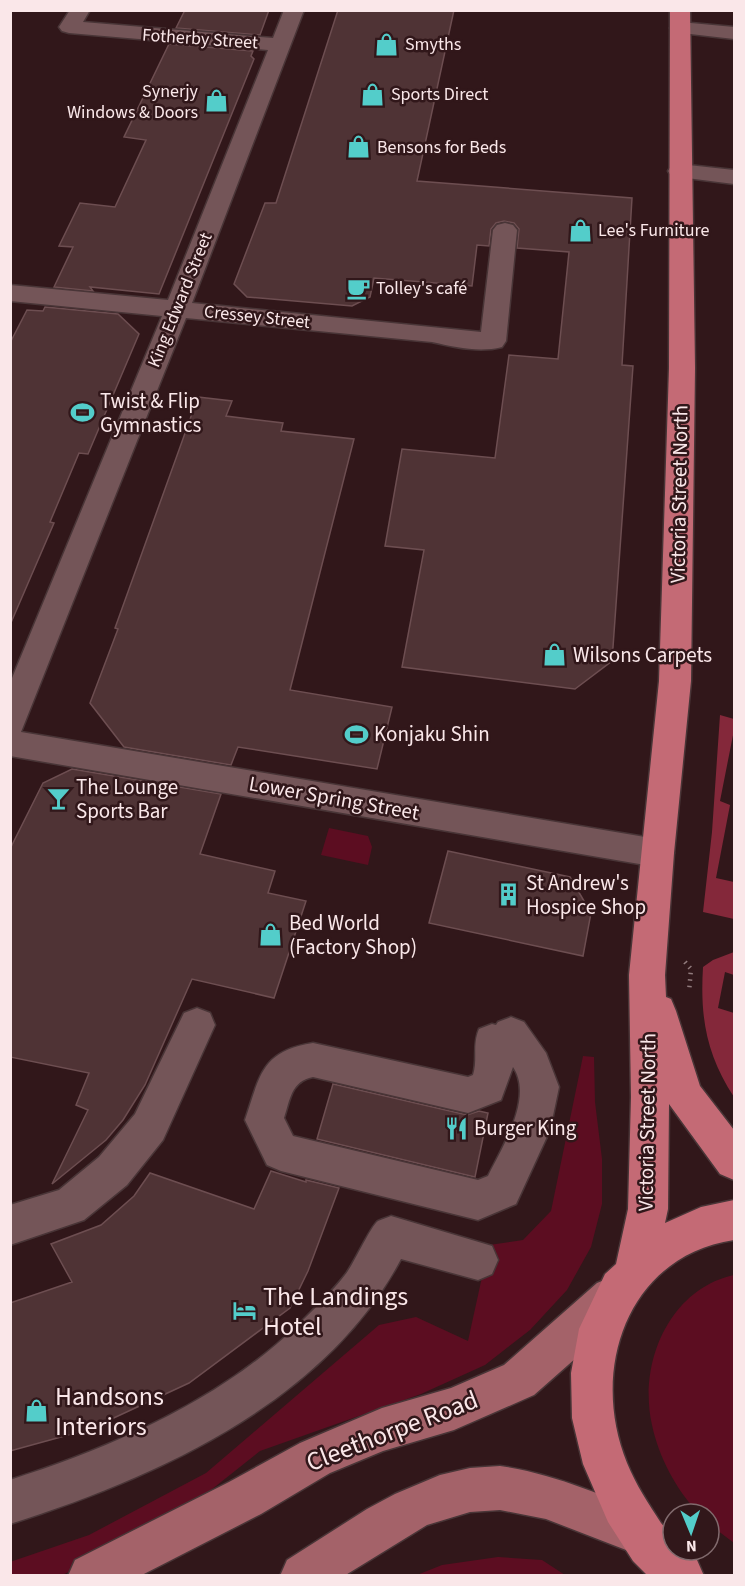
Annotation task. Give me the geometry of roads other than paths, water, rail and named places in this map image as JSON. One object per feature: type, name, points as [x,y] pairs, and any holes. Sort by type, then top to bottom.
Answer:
[{"type":"highway","name":"Victoria Street North","points":[[661,1559],[607,1474],[591,1410],[594,1350],[625,1282],[648,1209],[650,1097],[647,975],[675,681],[682,368],[679,171],[680,19]]},
{"type":"highway","name":"Victoria Street North","points":[[647,975],[684,1095],[735,1161]]},
{"type":"highway","points":[[625,1282],[673,1238],[718,1221],[735,1220]]},
{"type":"main road","name":"Cleethorpe Road","points":[[91,1575],[245,1498],[315,1458],[382,1430],[454,1409],[519,1380],[625,1282]]},
{"type":"main road","points":[[303,1575],[412,1507],[472,1488],[500,1488],[531,1492],[661,1561]]},
{"type":"street","name":"Fotherby Street","points":[[80,10],[69,27],[280,45]]},
{"type":"street","points":[[104,10],[112,11]]},
{"type":"street","name":"King Edward Street","points":[[10,723],[177,309],[294,10]]},
{"type":"street","points":[[680,19],[735,33]]},
{"type":"street","points":[[679,171],[735,177]]},
{"type":"street","name":"Cressey Street","points":[[10,292],[432,334],[461,340],[493,341],[505,230]]},
{"type":"street","name":"Lower Spring Street","points":[[10,743],[657,853]]},
{"type":"street","points":[[10,1226],[70,1206],[113,1171],[149,1127],[197,1025]]},
{"type":"street","points":[[501,1037],[533,1065],[540,1087],[531,1130],[502,1190],[478,1200],[280,1152],[264,1120],[282,1071],[296,1061],[313,1060],[468,1095],[488,1087],[501,1037]]},
{"type":"street","points":[[10,1502],[130,1458],[217,1411],[271,1374],[321,1333],[366,1281],[391,1236],[478,1260]]},
{"type":"place","name":"Smyths","points":[[387,44]]},
{"type":"place","name":"Sports Direct","points":[[373,94]]},
{"type":"place","name":"Synerjy Windows & Doors","points":[[216,101]]},
{"type":"place","name":"Bensons for Beds","points":[[359,147]]},
{"type":"place","name":"Lee's Furniture","points":[[580,230]]},
{"type":"place","name":"Tolley's café","points":[[358,288]]},
{"type":"place","name":"Twist & Flip Gymnastics","points":[[82,413]]},
{"type":"place","name":"Wilsons Carpets","points":[[555,655]]},
{"type":"place","name":"Konjaku Shin","points":[[356,734]]},
{"type":"place","name":"The Lounge Sports Bar","points":[[58,799]]},
{"type":"place","name":"St Andrew's Hospice Shop","points":[[508,895]]},
{"type":"place","name":"Bed World (Factory Shop)","points":[[271,935]]},
{"type":"place","name":"Burger King","points":[[456,1128]]},
{"type":"place","name":"The Landings Hotel","points":[[245,1311]]},
{"type":"place","name":"Handsons Interiors","points":[[37,1411]]}]
